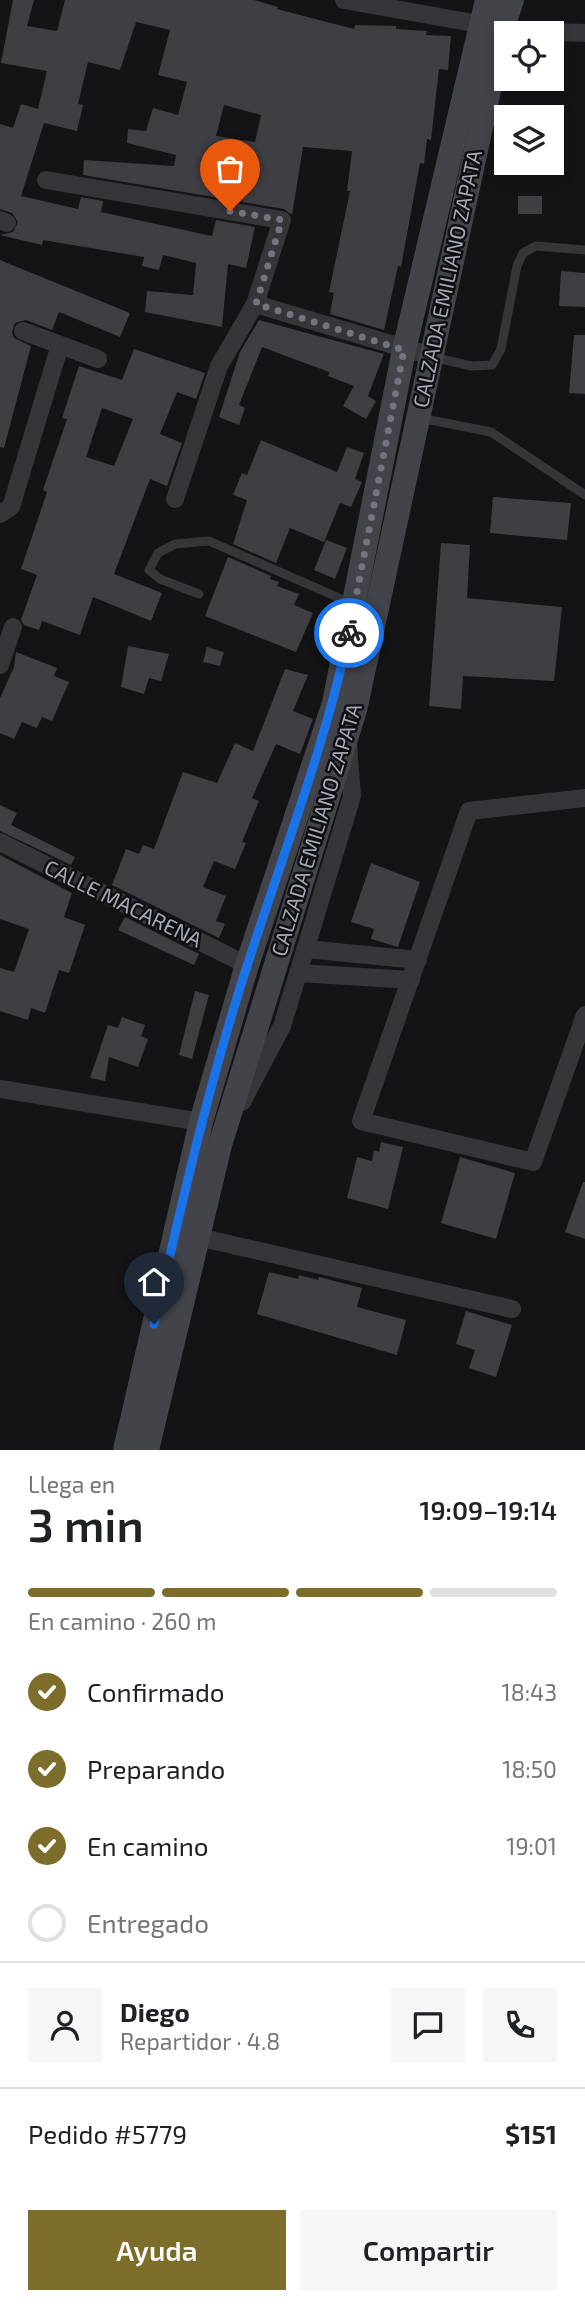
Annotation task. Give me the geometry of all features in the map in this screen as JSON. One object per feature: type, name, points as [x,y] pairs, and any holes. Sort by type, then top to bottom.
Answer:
[{"type":"main road","name":"CALZADA EMILIANO ZAPATA","points":[[147,1450],[220,1145],[347,736],[431,356],[491,27],[487,0]]},
{"type":"main road","name":"CALZADA EMILIANO ZAPATA","points":[[125,1450],[201,1122],[247,965],[334,703],[404,350],[491,27],[512,0]]},
{"type":"street","points":[[344,0],[491,27],[585,33]]},
{"type":"street","points":[[46,180],[282,220],[256,304],[219,366],[175,499]]},
{"type":"street","points":[[256,304],[431,356]]},
{"type":"street","points":[[23,331],[97,359]]},
{"type":"street","points":[[0,514],[10,507],[60,345]]},
{"type":"street","points":[[0,664],[13,627]]},
{"type":"street","points":[[220,1145],[282,1026],[299,973],[352,796],[347,736]]},
{"type":"street","points":[[585,798],[470,811],[361,1121],[533,1162],[585,1015]]},
{"type":"street","name":"CALLE MACARENA","points":[[0,842],[247,965]]},
{"type":"street","points":[[306,949],[418,960]]},
{"type":"street","points":[[299,973],[411,980]]},
{"type":"street","points":[[0,1088],[201,1122]]},
{"type":"street","points":[[198,1237],[512,1309]]},
{"type":"lane","points":[[431,356],[471,366],[492,365],[501,349],[517,266],[523,253],[536,246],[585,250]]},
{"type":"lane","points":[[418,417],[491,432],[585,495]]},
{"type":"lane","points":[[199,594],[160,579],[149,570],[158,553],[175,544],[209,541],[355,605]]},
{"type":"building","points":[[13,0],[34,0],[27,26],[57,31],[65,0],[254,0],[278,7],[277,9],[354,29],[355,25],[396,26],[396,29],[427,31],[426,35],[451,36],[448,70],[439,69],[431,140],[427,139],[424,164],[420,163],[401,267],[398,266],[384,330],[330,314],[334,293],[329,292],[350,191],[347,191],[352,151],[303,147],[292,215],[284,209],[83,175],[84,160],[174,166],[176,155],[127,143],[128,129],[146,131],[153,108],[178,115],[187,82],[158,75],[170,30],[136,22],[120,70],[88,62],[78,104],[83,105],[77,131],[44,123],[21,196],[78,209],[81,197],[103,201],[101,212],[212,236],[216,220],[255,227],[246,268],[228,264],[222,327],[145,312],[147,291],[193,295],[196,263],[163,255],[159,270],[142,266],[144,257],[43,240],[42,245],[0,235],[13,232],[18,222],[12,213],[0,209],[0,124],[13,128],[21,104],[38,109],[47,71],[1,63]],"holes":[[[224,105],[261,115],[255,142],[216,136]]]},
{"type":"building","points":[[518,196],[542,196],[542,214],[518,214]]},
{"type":"building","points":[[0,260],[130,313],[120,337],[59,312],[52,330],[26,320],[15,323],[12,332],[14,338],[31,346],[4,448],[0,447]]},
{"type":"building","points":[[561,271],[585,273],[585,307],[559,306]]},
{"type":"building","points":[[259,320],[384,354],[368,396],[376,401],[366,419],[343,406],[354,386],[328,376],[329,372],[262,347],[239,405],[245,408],[239,425],[219,417],[240,352]]},
{"type":"building","points":[[574,335],[585,335],[585,394],[569,393]]},
{"type":"building","points":[[134,349],[205,373],[196,399],[177,392],[160,434],[182,443],[167,486],[150,479],[114,574],[162,593],[151,621],[93,597],[80,635],[42,621],[39,630],[24,625],[21,620],[37,575],[21,569],[47,492],[43,490],[67,419],[62,418],[79,366],[122,380]],"holes":[[[102,408],[133,419],[114,466],[86,457]]]},
{"type":"building","points":[[261,440],[337,472],[347,447],[364,453],[355,479],[362,482],[351,507],[340,503],[324,542],[290,528],[276,563],[233,544],[247,500],[233,495],[242,473],[247,475]]},
{"type":"building","points":[[493,497],[571,503],[567,540],[490,533]]},
{"type":"building","points":[[326,540],[347,548],[335,579],[314,570]]},
{"type":"building","points":[[441,543],[470,545],[467,598],[562,607],[554,681],[463,676],[461,709],[429,706]]},
{"type":"building","points":[[228,557],[271,576],[270,579],[279,582],[277,586],[299,594],[294,605],[313,613],[296,652],[205,616]]},
{"type":"building","points":[[128,646],[169,654],[161,681],[149,678],[144,694],[121,687]]},
{"type":"building","points":[[207,647],[224,652],[220,666],[203,662]]},
{"type":"building","points":[[16,652],[57,668],[54,676],[69,682],[52,721],[42,717],[37,728],[22,722],[14,739],[0,733],[0,698],[14,667]]},
{"type":"building","points":[[285,669],[308,675],[293,711],[313,719],[300,754],[276,744],[252,798],[259,801],[242,842],[246,843],[235,869],[214,861],[203,887],[226,896],[216,921],[225,924],[219,938],[112,885],[126,849],[139,854],[143,845],[154,849],[183,772],[217,783],[235,743],[253,751]]},
{"type":"building","points":[[0,805],[17,813],[11,825],[75,857],[71,865],[0,831]]},
{"type":"building","points":[[0,855],[72,893],[64,917],[85,925],[69,973],[59,970],[45,1013],[31,1008],[28,1020],[0,1011],[0,968],[14,972],[29,929],[0,919]]},
{"type":"building","points":[[371,863],[420,882],[398,947],[371,939],[374,929],[351,922]]},
{"type":"building","points":[[125,917],[199,954],[194,965],[118,930]]},
{"type":"building","points":[[195,991],[209,995],[192,1059],[179,1055]]},
{"type":"building","points":[[122,1017],[145,1025],[141,1036],[148,1039],[138,1067],[109,1057],[105,1081],[90,1078],[108,1025],[118,1028]]},
{"type":"building","points":[[381,1142],[403,1147],[388,1209],[347,1198],[357,1157],[372,1161],[374,1150],[379,1152]]},
{"type":"building","points":[[460,1157],[515,1173],[496,1239],[441,1223]]},
{"type":"building","points":[[585,1182],[585,1239],[565,1232]]},
{"type":"building","points":[[269,1272],[298,1279],[299,1275],[318,1280],[319,1277],[362,1288],[357,1307],[406,1320],[397,1355],[257,1314]]},
{"type":"building","points":[[466,1311],[512,1325],[496,1377],[469,1368],[475,1350],[456,1344]]},
{"type":"way so far","points":[[230,211],[282,220],[256,304],[404,350],[349,633]]},
{"type":"route","points":[[154,1324],[201,1122],[247,965],[334,703],[349,633]]}]
